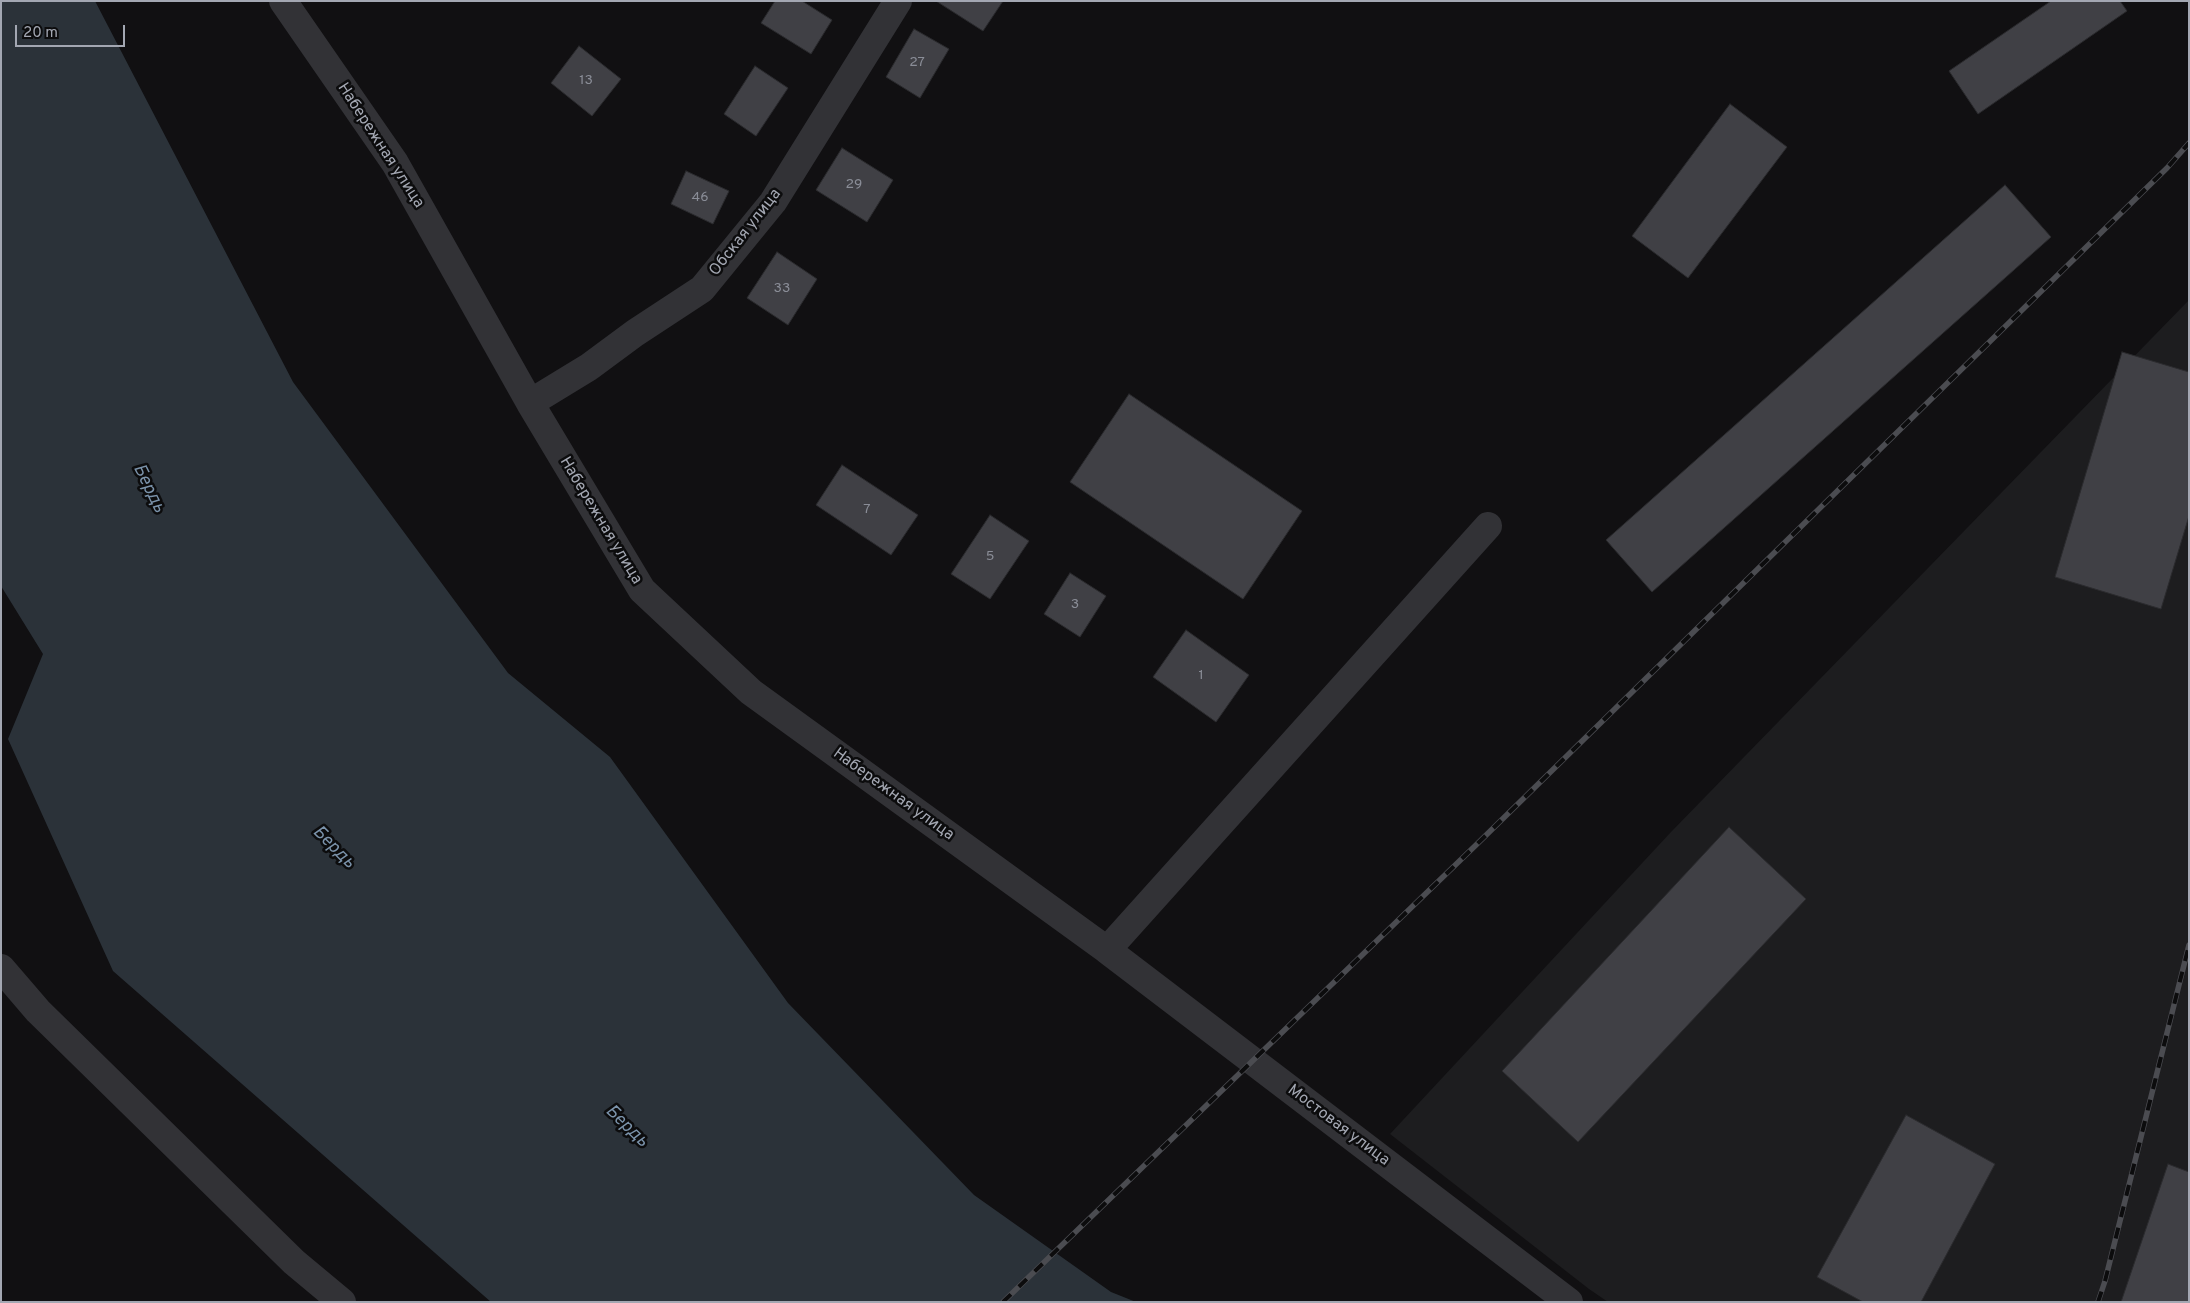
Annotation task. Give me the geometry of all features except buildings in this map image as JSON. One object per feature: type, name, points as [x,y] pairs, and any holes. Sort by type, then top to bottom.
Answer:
[{"type":"street","name":"Набережная улица","points":[[283,1],[395,163],[530,403],[642,590],[751,692],[1107,950]]},
{"type":"street","name":"Обская улица","points":[[530,403],[589,367],[635,332],[702,290],[774,202],[898,1]]},
{"type":"street","points":[[1107,950],[1488,526]]},
{"type":"street","name":"Мостовая улица","points":[[1107,950],[1569,1302]]},
{"type":"street","points":[[1,968],[38,1011],[294,1262],[342,1302]]},
{"type":"shaded area","points":[[2189,300],[2189,1302],[1608,1302],[1390,1134],[1671,832]]},
{"type":"water","name":"Бердь","points":[[1,1],[95,1],[293,382],[508,673],[610,757],[788,1003],[974,1195],[1111,1292],[1136,1302],[491,1302],[113,971],[8,739],[43,654],[1,586]]},
{"type":"railway","points":[[1003,1302],[1476,845],[2167,168],[2189,143]]},
{"type":"railway","points":[[2098,1302],[2105,1281],[2189,945]]}]
